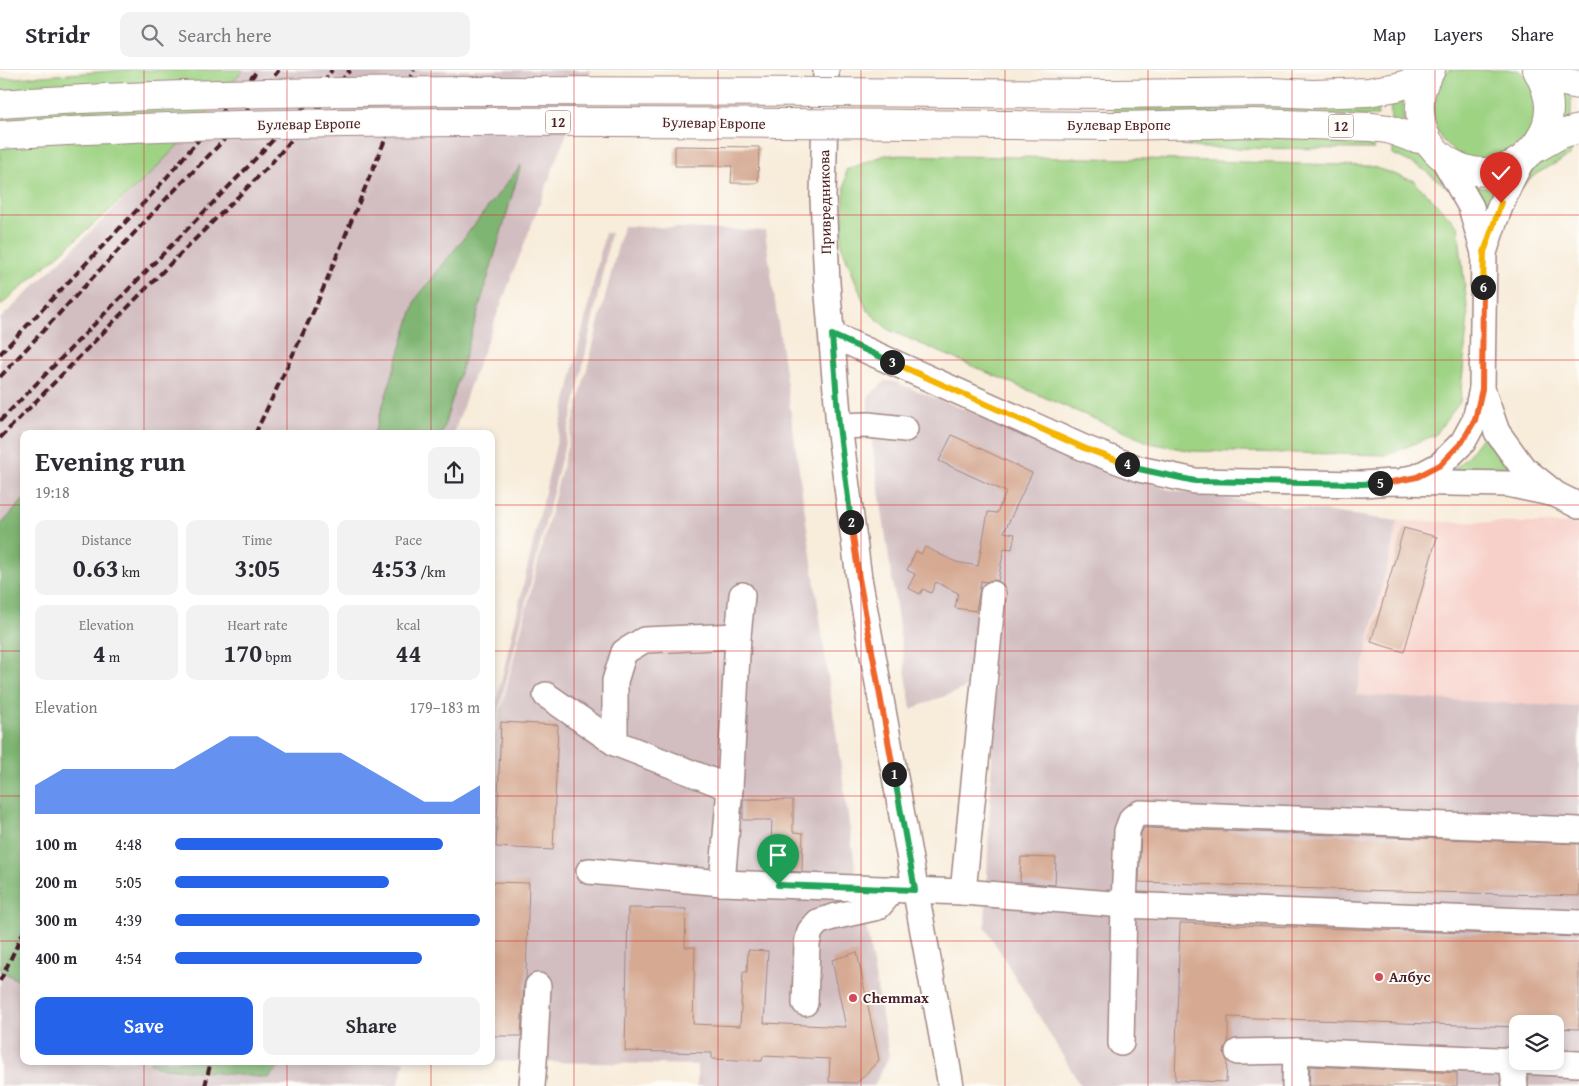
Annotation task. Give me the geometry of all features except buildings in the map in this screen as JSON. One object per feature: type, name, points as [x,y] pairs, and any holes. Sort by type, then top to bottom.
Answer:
[{"type":"main road","points":[[1527,156],[1542,136],[1548,118],[1549,100],[1544,82],[1537,70]]},
{"type":"main road","points":[[1542,70],[1564,82],[1579,85]]},
{"type":"main road","name":"Булевар Европе","points":[[1428,74],[1420,93],[1419,109],[1421,124],[1435,150]]},
{"type":"main road","name":"Булевар Европе","points":[[0,104],[109,97],[411,92],[612,91],[1114,94],[1271,92],[1313,94],[1368,92],[1397,87],[1428,74]]},
{"type":"main road","name":"Булевар Европе","points":[[0,135],[144,127],[418,122],[1117,126],[1253,123],[1388,129],[1412,138],[1435,150],[1454,166],[1480,172],[1502,170],[1561,134],[1579,129]]},
{"type":"street","name":"Привредникова","points":[[826,70],[823,197],[827,283],[839,426],[859,578],[948,1061],[951,1086]]},
{"type":"street","points":[[1435,150],[1471,207],[1484,252]]},
{"type":"street","points":[[1392,482],[1417,477],[1440,465],[1462,442],[1475,420],[1482,389],[1484,252],[1498,207],[1510,182],[1527,156]]},
{"type":"street","points":[[832,335],[1084,448],[1139,469],[1195,481],[1508,484],[1555,494]]},
{"type":"street","points":[[1482,389],[1497,432],[1523,468],[1555,494],[1579,506]]},
{"type":"street","points":[[839,426],[868,425],[905,429]]},
{"type":"street","points":[[962,892],[993,594]]},
{"type":"street","points":[[722,883],[742,595]]},
{"type":"street","points":[[615,743],[615,681],[624,652],[644,640],[738,636]]},
{"type":"street","points":[[546,695],[615,743],[730,788]]},
{"type":"street","points":[[1121,1043],[1127,830],[1132,818],[1140,813],[1579,830]]},
{"type":"street","points":[[589,871],[722,883],[962,892],[1124,905],[1579,924]]},
{"type":"street","points":[[805,1003],[807,944],[810,931],[818,922],[878,907],[885,899],[889,889]]},
{"type":"street","points":[[532,1086],[538,986]]},
{"type":"street","points":[[1238,1052],[1296,1051],[1509,1061]]},
{"type":"street","points":[[1295,1086],[1296,1051]]},
{"type":"street","points":[[931,1086],[948,1061]]},
{"type":"street","points":[[1564,1063],[1579,1064]]},
{"type":"street","points":[[1515,1086],[1516,1070]]},
{"type":"shaded area","points":[[242,70],[591,70],[469,388],[455,430],[20,430],[20,1065],[404,1065],[398,1086],[0,1086],[0,319],[143,181]]},
{"type":"shaded area","points":[[623,226],[765,231],[855,866],[851,901],[865,919],[889,1056],[874,1086],[697,1086],[697,1065],[495,1061],[495,733]]},
{"type":"shaded area","points":[[605,233],[611,233],[575,403],[495,725],[495,707]]},
{"type":"shaded area","points":[[885,381],[895,382],[1166,489],[1398,521],[1356,695],[1579,707],[1579,1086],[1081,1086],[985,927],[995,677],[911,709],[868,415],[868,397]]},
{"type":"shaded area","points":[[1398,521],[1579,524],[1579,707],[1356,695]]},
{"type":"green space","points":[[126,70],[243,70],[185,138],[143,181],[0,306],[0,79]]},
{"type":"green space","points":[[1448,70],[1518,70],[1521,72],[1533,92],[1535,117],[1532,130],[1517,148],[1495,158],[1471,158],[1450,148],[1443,141],[1434,125],[1434,90],[1439,80]]},
{"type":"green space","points":[[1560,91],[1571,95],[1571,119],[1560,123]]},
{"type":"green space","points":[[1406,93],[1403,108],[1405,124],[1391,120],[1390,97]]},
{"type":"green space","points":[[1376,101],[1378,116],[1114,115],[1114,103]]},
{"type":"green space","points":[[1156,136],[1374,139],[1374,149],[1199,148]]},
{"type":"green space","points":[[1393,142],[1421,156],[1435,166],[1444,177],[1448,188],[1420,167],[1393,154]]},
{"type":"green space","points":[[1571,144],[1569,156],[1536,174],[1513,194],[1538,165]]},
{"type":"green space","points":[[885,155],[1147,159],[1370,166],[1414,181],[1458,226],[1468,316],[1460,402],[1435,435],[1387,455],[1192,451],[1150,443],[889,330],[867,310],[841,245],[846,170]]},
{"type":"green space","points":[[521,165],[443,430],[375,430],[416,299]]},
{"type":"green space","points":[[1501,185],[1495,200],[1477,199],[1472,186],[1486,187]]},
{"type":"green space","points":[[1483,436],[1513,472],[1452,471],[1468,456]]},
{"type":"green space","points":[[20,504],[20,982],[0,970],[0,526]]},
{"type":"green space","points":[[154,1065],[281,1065],[268,1078],[157,1067]]},
{"type":"railway","points":[[0,354],[155,191],[258,70]]},
{"type":"railway","points":[[0,377],[166,199],[222,142],[279,70]]},
{"type":"railway","points":[[0,421],[241,174],[308,103],[332,70]]},
{"type":"railway","points":[[0,438],[268,167],[350,70]]},
{"type":"railway","points":[[257,430],[316,306],[414,70]]},
{"type":"railway","points":[[0,981],[20,939]]},
{"type":"railway","points":[[205,1086],[210,1065]]},
{"type":"place","name":"Албус","points":[[1379,977]]},
{"type":"place","name":"Chemmax","points":[[853,998]]},
{"type":"route","points":[[778,885],[915,890],[859,578],[839,426],[832,335],[1084,448],[1139,469],[1195,481],[1362,484],[1392,482],[1417,477],[1440,465],[1462,442],[1475,420],[1482,389],[1484,252],[1498,207],[1501,203]]}]
